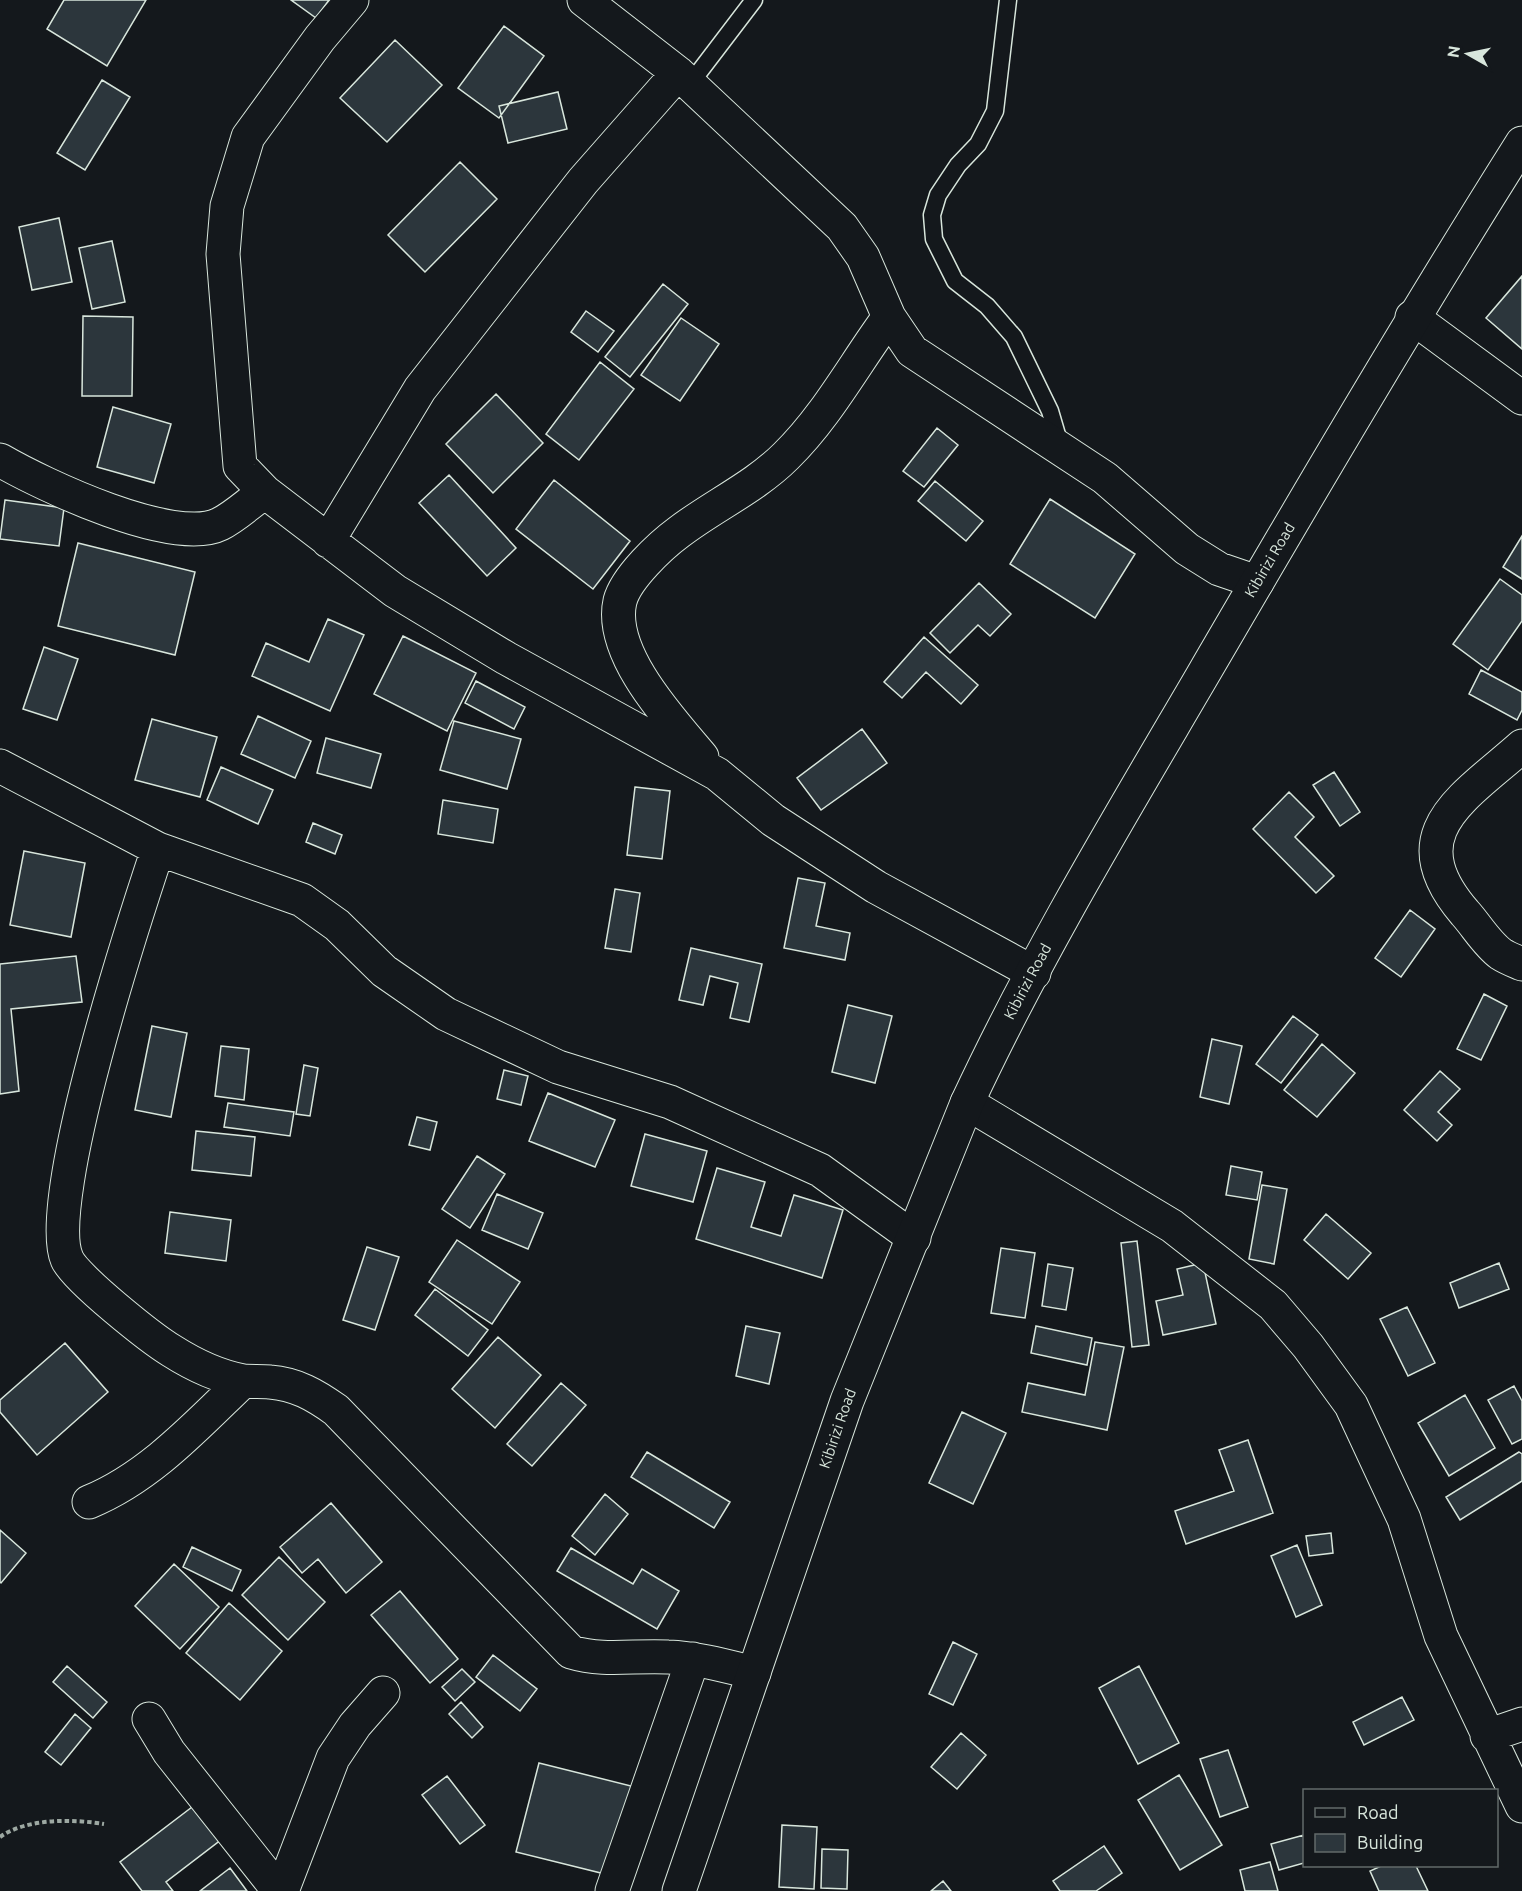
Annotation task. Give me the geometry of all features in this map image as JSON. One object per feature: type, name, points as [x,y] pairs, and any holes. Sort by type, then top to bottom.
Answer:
[{"type":"street","points":[[352,0],[320,38],[248,137],[227,206],[223,254],[240,466],[265,492],[395,591],[506,658],[717,774]]},
{"type":"street","points":[[584,0],[684,78],[842,227],[863,257],[889,317],[912,351],[1105,478],[1187,549],[1219,569],[1257,582]]},
{"type":"street","points":[[328,541],[420,389],[583,181],[684,78]]},
{"type":"street","name":"Kibirizi Road","points":[[680,1891],[847,1401],[967,1103],[1079,887],[1412,317],[1522,143]]},
{"type":"street","points":[[889,317],[816,422],[786,457],[678,533],[639,570],[621,598],[618,615],[620,632],[632,659],[661,710],[717,774],[773,820],[876,886],[1034,973]]},
{"type":"street","points":[[1412,317],[1522,398]]},
{"type":"street","points":[[0,460],[55,489],[136,519],[183,530],[219,525],[265,492]]},
{"type":"street","points":[[1522,746],[1452,808],[1438,828],[1435,853],[1441,881],[1462,909],[1501,954],[1522,964]]},
{"type":"street","points":[[0,766],[158,849],[302,900],[337,925],[384,971],[446,1014],[558,1067],[670,1102],[820,1170],[914,1238]]},
{"type":"street","points":[[158,849],[113,994],[68,1175],[62,1224],[67,1259],[125,1316],[170,1350],[202,1369],[243,1381],[272,1382],[300,1388],[336,1410],[571,1652],[594,1659],[668,1657],[693,1659],[754,1673]]},
{"type":"street","points":[[967,1103],[1172,1226],[1273,1305],[1308,1346],[1351,1405],[1400,1509],[1442,1635],[1487,1736],[1522,1806]]},
{"type":"street","points":[[89,1502],[106,1495],[165,1454],[243,1381]]},
{"type":"street","points":[[612,1891],[693,1659]]},
{"type":"street","points":[[149,1719],[169,1752],[280,1891],[333,1758],[355,1725],[383,1693]]},
{"type":"street","points":[[1487,1736],[1522,1724]]},
{"type":"lane","points":[[684,78],[754,0]]},
{"type":"lane","points":[[1008,0],[995,111],[978,144],[958,165],[938,195],[932,215],[934,239],[955,281],[987,306],[1014,337],[1050,411],[1060,448]]},
{"type":"path","points":[[0,1837],[46,1822],[77,1820],[104,1824]]},
{"type":"building","points":[[64,0],[146,0],[107,66],[47,29]]},
{"type":"building","points":[[291,0],[329,0],[316,18]]},
{"type":"building","points":[[504,26],[544,56],[499,118],[458,88]]},
{"type":"building","points":[[395,40],[442,85],[387,142],[340,98]]},
{"type":"building","points":[[102,80],[130,97],[85,170],[57,153]]},
{"type":"building","points":[[558,92],[567,129],[508,143],[499,106]]},
{"type":"building","points":[[460,162],[497,199],[425,272],[388,235]]},
{"type":"building","points":[[59,218],[72,282],[32,290],[19,227]]},
{"type":"building","points":[[112,241],[125,302],[92,309],[79,248]]},
{"type":"building","points":[[1522,276],[1522,349],[1486,318]]},
{"type":"building","points":[[663,284],[688,304],[630,377],[605,357]]},
{"type":"building","points":[[586,311],[614,331],[598,352],[571,332]]},
{"type":"building","points":[[83,316],[133,317],[132,396],[82,396]]},
{"type":"building","points":[[681,318],[719,344],[680,401],[641,375]]},
{"type":"building","points":[[600,362],[634,389],[579,460],[546,434]]},
{"type":"building","points":[[496,394],[543,443],[493,493],[446,444]]},
{"type":"building","points":[[113,407],[171,424],[154,483],[97,467]]},
{"type":"building","points":[[937,428],[958,445],[924,487],[903,471]]},
{"type":"building","points":[[449,475],[516,548],[487,576],[419,503]]},
{"type":"building","points":[[554,480],[630,541],[593,589],[516,529]]},
{"type":"building","points":[[935,481],[983,521],[966,541],[918,501]]},
{"type":"building","points":[[1050,499],[1135,554],[1095,618],[1010,564]]},
{"type":"building","points":[[5,500],[64,508],[59,546],[0,539]]},
{"type":"building","points":[[1522,536],[1522,579],[1503,567]]},
{"type":"building","points":[[78,543],[195,572],[175,655],[58,626]]},
{"type":"building","points":[[1500,579],[1522,595],[1522,621],[1488,670],[1453,644]]},
{"type":"building","points":[[979,583],[1011,614],[990,636],[978,625],[950,653],[930,633]]},
{"type":"building","points":[[328,619],[364,635],[330,711],[252,676],[266,643],[309,662]]},
{"type":"building","points":[[403,636],[476,673],[447,731],[374,694]]},
{"type":"building","points":[[924,637],[978,685],[961,704],[926,672],[902,698],[884,682]]},
{"type":"building","points":[[44,647],[78,659],[57,720],[23,709]]},
{"type":"building","points":[[1481,670],[1522,692],[1522,710],[1517,720],[1469,694]]},
{"type":"building","points":[[476,681],[525,707],[514,729],[465,703]]},
{"type":"building","points":[[258,716],[311,741],[295,778],[241,754]]},
{"type":"building","points":[[152,719],[217,737],[200,797],[135,780]]},
{"type":"building","points":[[454,721],[521,739],[507,789],[440,770]]},
{"type":"building","points":[[862,729],[887,763],[821,810],[797,778]]},
{"type":"building","points":[[326,738],[381,754],[371,788],[317,773]]},
{"type":"building","points":[[221,767],[273,790],[258,824],[207,800]]},
{"type":"building","points":[[1334,772],[1360,812],[1340,826],[1313,785]]},
{"type":"building","points":[[635,787],[670,791],[662,859],[627,855]]},
{"type":"building","points":[[1289,792],[1314,817],[1295,837],[1334,876],[1316,893],[1253,829]]},
{"type":"building","points":[[443,800],[498,809],[493,843],[438,834]]},
{"type":"building","points":[[313,823],[342,835],[335,854],[306,842]]},
{"type":"building","points":[[24,851],[85,863],[71,937],[10,925]]},
{"type":"building","points":[[798,878],[825,883],[816,926],[850,933],[845,960],[784,948]]},
{"type":"building","points":[[615,889],[640,893],[631,952],[605,948]]},
{"type":"building","points":[[1410,910],[1435,929],[1401,977],[1375,958]]},
{"type":"building","points":[[691,948],[762,964],[749,1022],[730,1018],[738,983],[710,976],[703,1005],[679,1000]]},
{"type":"building","points":[[76,956],[82,1002],[11,1009],[19,1091],[0,1094],[0,964]]},
{"type":"building","points":[[1484,994],[1507,1006],[1481,1060],[1457,1049]]},
{"type":"building","points":[[848,1005],[892,1016],[875,1083],[832,1072]]},
{"type":"building","points":[[1293,1016],[1318,1035],[1281,1083],[1256,1064]]},
{"type":"building","points":[[152,1026],[187,1033],[171,1117],[135,1110]]},
{"type":"building","points":[[1212,1039],[1242,1046],[1229,1104],[1200,1097]]},
{"type":"building","points":[[1322,1044],[1355,1073],[1317,1117],[1284,1090]]},
{"type":"building","points":[[221,1046],[249,1049],[244,1100],[215,1096]]},
{"type":"building","points":[[304,1065],[318,1068],[310,1116],[296,1114]]},
{"type":"building","points":[[504,1070],[528,1076],[521,1105],[497,1099]]},
{"type":"building","points":[[1440,1071],[1460,1089],[1438,1112],[1452,1125],[1437,1141],[1404,1110]]},
{"type":"building","points":[[548,1093],[615,1120],[595,1167],[529,1141]]},
{"type":"building","points":[[228,1103],[294,1112],[290,1136],[224,1127]]},
{"type":"building","points":[[417,1117],[437,1122],[430,1150],[409,1145]]},
{"type":"building","points":[[196,1131],[255,1137],[251,1176],[192,1170]]},
{"type":"building","points":[[645,1134],[707,1151],[693,1202],[631,1186]]},
{"type":"building","points":[[477,1156],[505,1174],[470,1228],[442,1209]]},
{"type":"building","points":[[1231,1166],[1262,1172],[1257,1200],[1226,1195]]},
{"type":"building","points":[[717,1168],[765,1182],[751,1227],[781,1236],[794,1195],[843,1210],[822,1278],[696,1239]]},
{"type":"building","points":[[1262,1185],[1287,1189],[1274,1264],[1249,1259]]},
{"type":"building","points":[[497,1194],[543,1213],[528,1249],[482,1230]]},
{"type":"building","points":[[170,1212],[231,1220],[226,1261],[165,1253]]},
{"type":"building","points":[[1326,1214],[1371,1253],[1348,1279],[1304,1240]]},
{"type":"building","points":[[457,1240],[520,1282],[492,1324],[429,1282]]},
{"type":"building","points":[[1137,1241],[1149,1345],[1132,1347],[1121,1243]]},
{"type":"building","points":[[367,1247],[399,1257],[375,1330],[343,1320]]},
{"type":"building","points":[[1001,1248],[1035,1253],[1025,1318],[991,1313]]},
{"type":"building","points":[[1203,1263],[1216,1324],[1163,1335],[1156,1301],[1183,1295],[1177,1269]]},
{"type":"building","points":[[1499,1263],[1509,1289],[1459,1308],[1450,1283]]},
{"type":"building","points":[[1048,1264],[1073,1268],[1066,1310],[1042,1306]]},
{"type":"building","points":[[435,1289],[488,1330],[468,1356],[415,1315]]},
{"type":"building","points":[[1407,1307],[1435,1363],[1408,1376],[1380,1319]]},
{"type":"building","points":[[746,1326],[780,1333],[769,1384],[736,1376]]},
{"type":"building","points":[[1036,1326],[1092,1338],[1087,1365],[1031,1353]]},
{"type":"building","points":[[498,1337],[541,1375],[495,1428],[452,1389]]},
{"type":"building","points":[[1095,1342],[1124,1347],[1107,1430],[1022,1412],[1028,1383],[1085,1395]]},
{"type":"building","points":[[65,1343],[108,1392],[37,1455],[0,1412],[0,1400]]},
{"type":"building","points":[[561,1383],[586,1405],[532,1466],[507,1444]]},
{"type":"building","points":[[1514,1386],[1522,1401],[1522,1439],[1512,1444],[1488,1400]]},
{"type":"building","points":[[1465,1395],[1495,1448],[1449,1476],[1418,1423]]},
{"type":"building","points":[[962,1412],[1006,1433],[973,1504],[929,1483]]},
{"type":"building","points":[[1248,1440],[1273,1513],[1186,1544],[1175,1511],[1234,1491],[1219,1450]]},
{"type":"building","points":[[647,1452],[730,1502],[714,1528],[631,1477]]},
{"type":"building","points":[[1519,1452],[1522,1454],[1522,1481],[1460,1520],[1446,1497]]},
{"type":"building","points":[[605,1494],[628,1514],[595,1555],[572,1536]]},
{"type":"building","points":[[331,1503],[382,1562],[346,1593],[318,1559],[302,1573],[280,1547]]},
{"type":"building","points":[[0,1530],[26,1553],[1,1583],[0,1582]]},
{"type":"building","points":[[1331,1533],[1333,1553],[1309,1556],[1306,1536]]},
{"type":"building","points":[[1297,1545],[1322,1605],[1296,1617],[1271,1556]]},
{"type":"building","points":[[192,1547],[241,1570],[232,1591],[183,1567]]},
{"type":"building","points":[[571,1548],[633,1584],[642,1569],[679,1591],[657,1629],[557,1571]]},
{"type":"building","points":[[279,1557],[325,1602],[288,1640],[242,1595]]},
{"type":"building","points":[[174,1564],[219,1607],[180,1649],[135,1606]]},
{"type":"building","points":[[400,1591],[458,1659],[430,1683],[371,1615]]},
{"type":"building","points":[[229,1603],[282,1651],[240,1700],[186,1653]]},
{"type":"building","points":[[953,1642],[977,1654],[953,1705],[929,1694]]},
{"type":"building","points":[[493,1655],[537,1689],[520,1711],[476,1677]]},
{"type":"building","points":[[67,1666],[107,1702],[93,1718],[53,1682]]},
{"type":"building","points":[[1139,1666],[1179,1743],[1138,1764],[1099,1688]]},
{"type":"building","points":[[462,1669],[475,1682],[455,1701],[442,1687]]},
{"type":"building","points":[[1402,1697],[1414,1720],[1364,1745],[1353,1722]]},
{"type":"building","points":[[461,1702],[483,1727],[472,1738],[449,1714]]},
{"type":"building","points":[[75,1714],[91,1728],[61,1765],[45,1752]]},
{"type":"building","points":[[961,1733],[986,1755],[957,1789],[931,1767]]},
{"type":"building","points":[[1228,1750],[1248,1807],[1220,1817],[1200,1759]]},
{"type":"building","points":[[539,1763],[635,1787],[613,1876],[516,1852]]},
{"type":"building","points":[[1179,1775],[1222,1845],[1180,1870],[1138,1800]]},
{"type":"building","points":[[447,1776],[485,1825],[460,1844],[422,1795]]},
{"type":"building","points":[[196,1804],[222,1839],[166,1882],[173,1891],[142,1891],[120,1862]]},
{"type":"building","points":[[782,1825],[817,1827],[814,1889],[779,1887]]},
{"type":"building","points":[[1303,1835],[1303,1863],[1279,1870],[1271,1844]]},
{"type":"building","points":[[1104,1846],[1122,1873],[1096,1891],[1060,1891],[1053,1881]]},
{"type":"building","points":[[822,1849],[848,1850],[847,1889],[821,1888]]},
{"type":"building","points":[[1270,1862],[1278,1891],[1245,1891],[1240,1870]]},
{"type":"building","points":[[1379,1867],[1416,1867],[1428,1891],[1379,1891],[1370,1871]]},
{"type":"building","points":[[230,1868],[247,1891],[200,1891]]},
{"type":"building","points":[[943,1881],[951,1891],[931,1891]]}]
